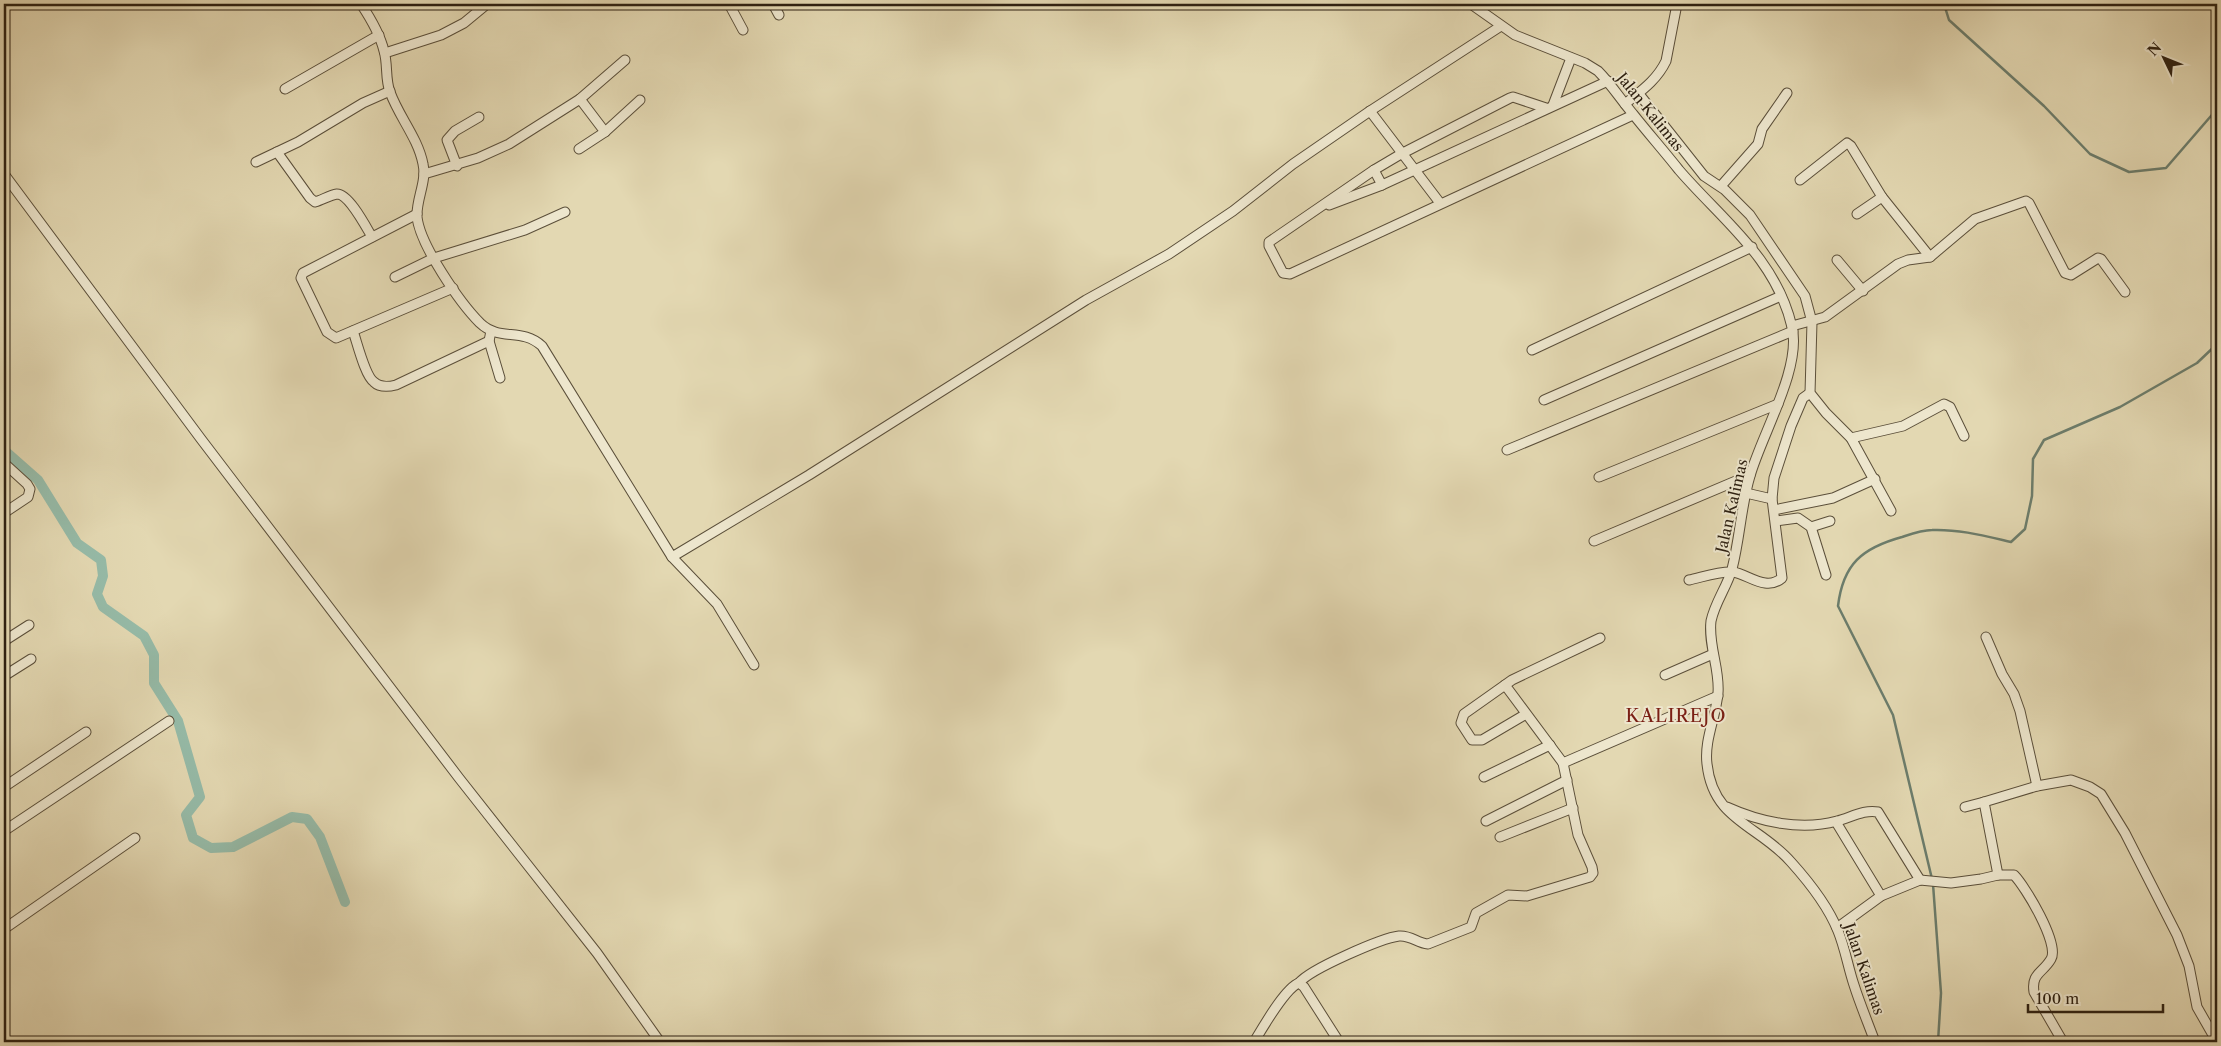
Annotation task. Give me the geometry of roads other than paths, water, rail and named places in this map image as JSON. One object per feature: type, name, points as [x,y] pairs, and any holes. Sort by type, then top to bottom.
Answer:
[{"type":"street","points":[[361,4],[379,35],[385,53],[390,91],[408,125],[423,163],[424,174],[417,214],[419,228],[425,244],[453,288],[480,323],[491,331],[530,337],[548,352],[672,557],[717,604],[754,664]]},
{"type":"street","points":[[385,53],[441,35],[464,23],[487,4]]},
{"type":"street","points":[[729,4],[744,30]]},
{"type":"street","points":[[773,4],[779,15]]},
{"type":"street","name":"Jalan Kalimas","points":[[1472,4],[1515,35],[1585,63],[1598,71],[1632,99],[1633,115],[1695,188],[1732,224],[1752,247],[1800,325],[1778,404],[1750,475],[1737,574],[1716,604],[1712,620],[1710,637],[1718,682],[1718,696],[1708,739],[1706,762],[1710,783],[1720,803],[1743,824],[1771,842],[1790,860],[1817,895],[1837,928],[1853,983],[1875,1042]]},
{"type":"street","points":[[1677,4],[1666,61],[1658,74],[1632,99],[1704,176],[1721,186],[1750,215],[1805,296],[1800,325],[1810,393],[1826,413],[1852,438],[1891,512]]},
{"type":"street","points":[[672,557],[809,476],[1086,300],[1169,254],[1233,211],[1293,164],[1370,110],[1501,26]]},
{"type":"street","points":[[285,89],[379,35]]},
{"type":"street","points":[[1550,107],[1571,58]]},
{"type":"street","points":[[424,174],[457,166],[508,144],[580,99],[625,60]]},
{"type":"street","points":[[1316,210],[1382,185],[1608,81]]},
{"type":"street","points":[[256,162],[326,126],[362,103],[390,91]]},
{"type":"street","points":[[1721,186],[1758,144],[1762,129],[1787,92]]},
{"type":"street","points":[[1550,107],[1510,98],[1401,154],[1374,170],[1269,242],[1269,246],[1283,273],[1290,274],[1633,115]]},
{"type":"street","points":[[580,99],[604,132]]},
{"type":"street","points":[[580,149],[604,132],[640,100]]},
{"type":"street","points":[[1370,110],[1401,154],[1415,169],[1440,203]]},
{"type":"street","points":[[457,166],[448,138],[455,130],[479,117]]},
{"type":"street","points":[[1800,180],[1847,143],[1851,146],[1882,197],[1930,257]]},
{"type":"street","points":[[277,152],[310,198],[315,202],[335,195],[343,196],[349,201],[372,237]]},
{"type":"street","points":[[1374,170],[1382,185]]},
{"type":"street","points":[[4,174],[201,439],[454,770],[597,953],[660,1042]]},
{"type":"street","points":[[1857,214],[1882,197]]},
{"type":"street","points":[[1508,450],[1800,325],[1824,317],[1863,292],[1898,264],[1908,260],[1930,257],[1975,219],[2026,200],[2065,273],[2071,275],[2098,258],[2101,259],[2125,292]]},
{"type":"street","points":[[395,276],[434,258],[525,230],[565,212]]},
{"type":"street","points":[[417,214],[301,275],[331,336],[336,338],[453,288]]},
{"type":"street","points":[[1532,350],[1752,247]]},
{"type":"street","points":[[1837,260],[1863,292]]},
{"type":"street","points":[[1544,400],[1781,296]]},
{"type":"street","points":[[353,331],[370,378],[378,385],[387,387],[396,385],[489,341]]},
{"type":"street","points":[[491,331],[489,341],[500,378]]},
{"type":"street","points":[[1689,580],[1737,574],[1765,582],[1778,581],[1782,578],[1772,499],[1774,478],[1791,426],[1803,398],[1810,393]]},
{"type":"street","points":[[1599,477],[1778,404]]},
{"type":"street","points":[[1852,438],[1903,426],[1944,404],[1950,407],[1964,436]]},
{"type":"street","points":[[4,464],[28,484],[30,490],[28,496],[4,513]]},
{"type":"street","points":[[1594,541],[1750,475]]},
{"type":"street","points":[[1774,510],[1833,498],[1875,480]]},
{"type":"street","points":[[1748,493],[1772,499]]},
{"type":"street","points":[[1776,521],[1798,518],[1812,527],[1826,575]]},
{"type":"street","points":[[1812,527],[1830,521]]},
{"type":"street","points":[[4,641],[29,625]]},
{"type":"street","points":[[1986,637],[2002,674],[2014,694],[2020,711],[2037,786]]},
{"type":"street","points":[[1526,714],[1482,740],[1472,740],[1461,724],[1464,714],[1512,680],[1600,638]]},
{"type":"street","points":[[1665,675],[1713,654]]},
{"type":"street","points":[[4,676],[31,660]]},
{"type":"street","points":[[1254,1042],[1275,1009],[1293,986],[1312,971],[1386,938],[1413,937],[1422,943],[1428,944],[1468,929],[1473,924],[1476,912],[1508,896],[1527,896],[1590,877],[1593,873],[1578,835],[1563,763],[1505,685]]},
{"type":"street","points":[[1563,763],[1718,696]]},
{"type":"street","points":[[4,830],[169,721]]},
{"type":"street","points":[[4,787],[86,732]]},
{"type":"street","points":[[1484,777],[1550,745]]},
{"type":"street","points":[[1486,821],[1567,780]]},
{"type":"street","points":[[1965,807],[2037,786],[2071,780],[2090,787],[2107,801],[2150,879],[2177,935],[2190,966],[2197,1007],[2217,1042]]},
{"type":"street","points":[[1984,802],[1998,875]]},
{"type":"street","points":[[1720,803],[1758,818],[1792,825],[1836,822],[1868,811],[1878,812],[1922,880]]},
{"type":"street","points":[[1500,837],[1573,808]]},
{"type":"street","points":[[1836,822],[1881,896]]},
{"type":"street","points":[[4,929],[135,838]]},
{"type":"street","points":[[1837,928],[1881,896],[1922,880],[1951,883],[2014,874],[2028,892],[2045,927],[2053,955],[2035,977],[2033,984],[2034,992],[2063,1042]]},
{"type":"street","points":[[1299,983],[1304,987],[1339,1042]]},
{"type":"waterway","points":[[1944,4],[1949,20],[2044,106],[2090,154],[2129,172],[2166,168],[2217,109]]},
{"type":"waterway","points":[[1932,879],[1893,715],[1838,606],[1844,579],[1857,560],[1865,553],[1888,541],[1913,533],[1942,530],[1982,535],[2011,542],[2025,529],[2032,496],[2033,459],[2044,440],[2120,407],[2197,363],[2217,344]]},
{"type":"waterway","points":[[4,450],[38,480],[77,543],[101,560],[103,576],[97,594],[103,607],[144,636],[154,655],[154,683],[178,721],[200,797],[186,815],[193,838],[211,848],[233,847],[292,817],[307,819],[320,837],[345,902]]},
{"type":"waterway","points":[[1933,884],[1941,993],[1938,1042]]},
{"type":"district","name":"KALIREJO","points":[[1676,716]]}]
